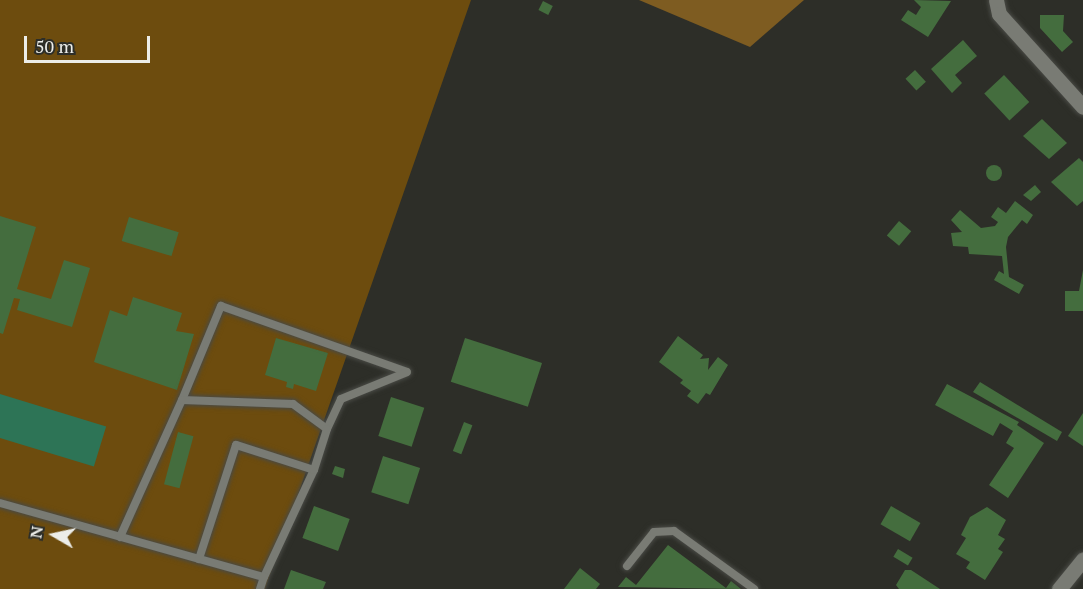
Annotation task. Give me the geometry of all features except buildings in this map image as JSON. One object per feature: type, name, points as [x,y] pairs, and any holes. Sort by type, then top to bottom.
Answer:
[{"type":"street","points":[[996,0],[999,14],[1083,107]]},
{"type":"street","points":[[1059,589],[1083,559]]},
{"type":"lane","points":[[120,537],[182,400],[221,306],[407,372],[341,399],[327,429],[314,470],[260,589]]},
{"type":"lane","points":[[182,400],[292,404],[327,429]]},
{"type":"lane","points":[[199,559],[236,445],[314,470]]},
{"type":"lane","points":[[0,503],[264,577]]},
{"type":"lane","points":[[627,566],[654,532],[674,531],[754,589]]},
{"type":"shaded area","points":[[0,0],[471,0],[265,589],[0,589]]},
{"type":"shaded area","points":[[639,0],[804,0],[750,47]]},
{"type":"shaded area","points":[[0,394],[106,426],[94,467],[0,438]]}]
